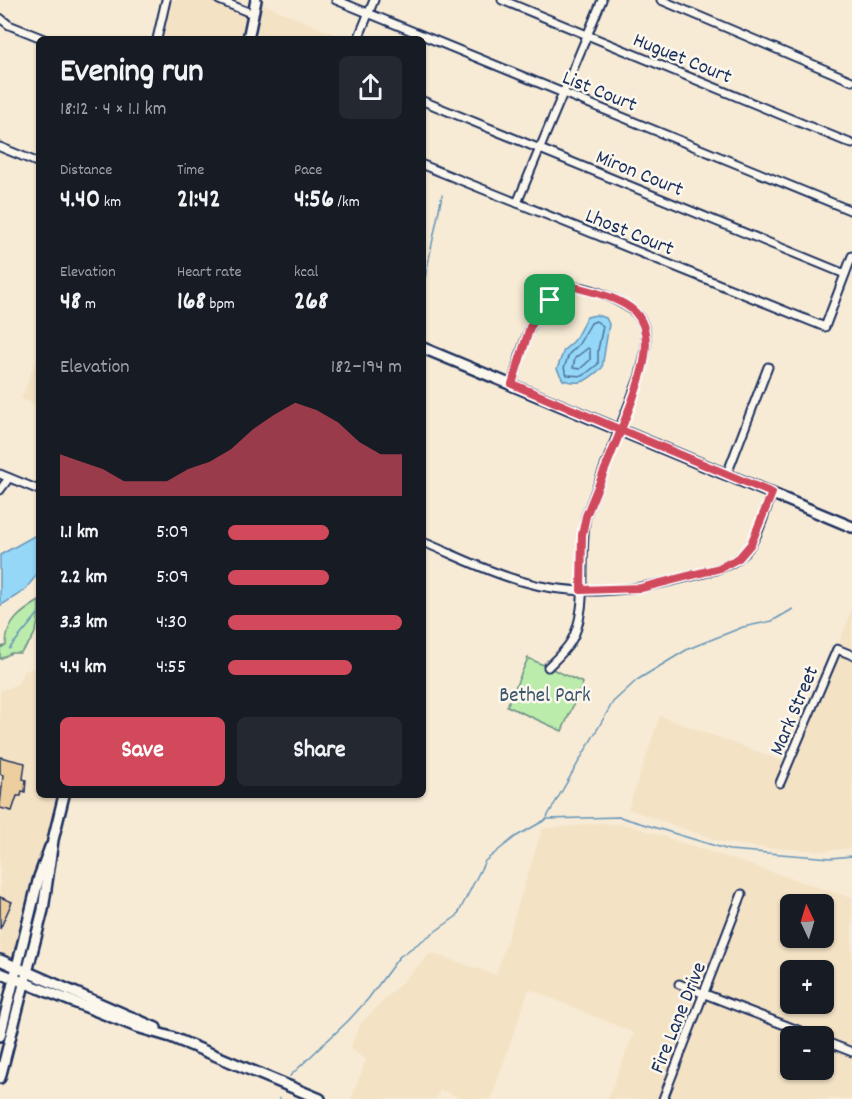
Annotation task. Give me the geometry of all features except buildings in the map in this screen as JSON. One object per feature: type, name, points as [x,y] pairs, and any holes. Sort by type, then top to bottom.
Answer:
[{"type":"street","points":[[158,36],[166,0]]},
{"type":"street","points":[[219,0],[253,14]]},
{"type":"street","points":[[249,36],[256,0]]},
{"type":"street","name":"List Court","points":[[336,0],[423,36]]},
{"type":"street","points":[[359,36],[374,0]]},
{"type":"street","name":"Huguet Court","points":[[502,0],[852,144]]},
{"type":"street","points":[[517,203],[602,0]]},
{"type":"street","points":[[661,0],[852,81]]},
{"type":"street","points":[[0,18],[9,25],[36,36]]},
{"type":"street","name":"List Court","points":[[426,37],[852,211]]},
{"type":"street","name":"Miron Court","points":[[426,102],[845,274]]},
{"type":"street","points":[[0,147],[36,162]]},
{"type":"street","name":"Lhost Court","points":[[426,166],[825,327],[845,274]]},
{"type":"street","points":[[845,274],[852,256]]},
{"type":"street","points":[[512,384],[530,327],[556,294],[575,287],[616,301],[633,310],[641,320],[645,332],[646,355],[621,430],[586,516],[582,535],[580,621],[570,644],[548,667]]},
{"type":"street","points":[[426,349],[852,527]]},
{"type":"street","points":[[727,474],[768,367]]},
{"type":"street","points":[[0,474],[36,489]]},
{"type":"street","points":[[0,490],[9,478]]},
{"type":"street","points":[[426,543],[522,582],[581,590],[641,588],[720,568],[739,558],[751,544],[772,493]]},
{"type":"street","name":"Mark Street","points":[[780,783],[837,649],[852,655]]},
{"type":"street","points":[[0,1036],[39,877],[53,840],[63,798]]},
{"type":"street","points":[[0,1078],[48,888],[53,840]]},
{"type":"street","name":"Fire Lane Drive","points":[[663,1099],[742,894]]},
{"type":"street","points":[[0,960],[130,1015],[171,1037],[320,1099]]},
{"type":"street","points":[[0,973],[137,1027],[171,1037]]},
{"type":"street","points":[[679,984],[787,1026]]},
{"type":"street","points":[[834,1045],[852,1052]]},
{"type":"shaded area","points":[[166,0],[219,0],[253,14],[256,1],[339,36],[158,36]]},
{"type":"shaded area","points":[[36,361],[36,405],[21,399]]},
{"type":"shaded area","points":[[852,608],[852,848],[823,851],[754,847],[721,842],[628,809],[660,716],[788,763]]},
{"type":"shaded area","points":[[36,667],[36,798],[56,798],[18,949],[11,956],[2,958],[0,957],[0,691],[18,684],[23,672]]},
{"type":"shaded area","points":[[600,823],[628,825],[852,898],[852,1099],[607,1099],[634,1033],[529,989],[491,1099],[463,1099],[440,1090],[436,1099],[351,1099],[366,1060],[350,1048],[361,1023],[431,953],[496,975],[542,829]]},
{"type":"green space","points":[[36,603],[34,635],[20,653],[11,653],[0,659],[0,648],[6,645],[9,630],[21,614]]},
{"type":"green space","name":"Bethel Park","points":[[528,658],[583,683],[562,731],[507,706]]},
{"type":"water","points":[[596,315],[606,318],[609,324],[602,368],[580,382],[563,380],[557,369],[564,350],[574,341],[587,317]]},
{"type":"water","points":[[36,536],[36,576],[24,591],[0,606],[0,555]]},
{"type":"waterway","points":[[426,273],[442,195]]},
{"type":"waterway","points":[[547,817],[613,702],[637,680],[688,649],[743,627],[772,621],[793,609]]},
{"type":"waterway","points":[[9,649],[36,617]]},
{"type":"waterway","points":[[290,1076],[348,1021],[368,999],[399,957],[457,916],[485,861],[515,837],[547,819],[620,817],[729,850],[831,858],[852,856]]},
{"type":"route","points":[[550,300],[530,327],[512,384],[621,430],[586,516],[582,535],[581,590],[641,588],[720,568],[739,558],[751,544],[772,493],[621,430],[646,355],[645,332],[641,320],[633,310],[616,301],[575,287],[556,294],[550,300]]}]
